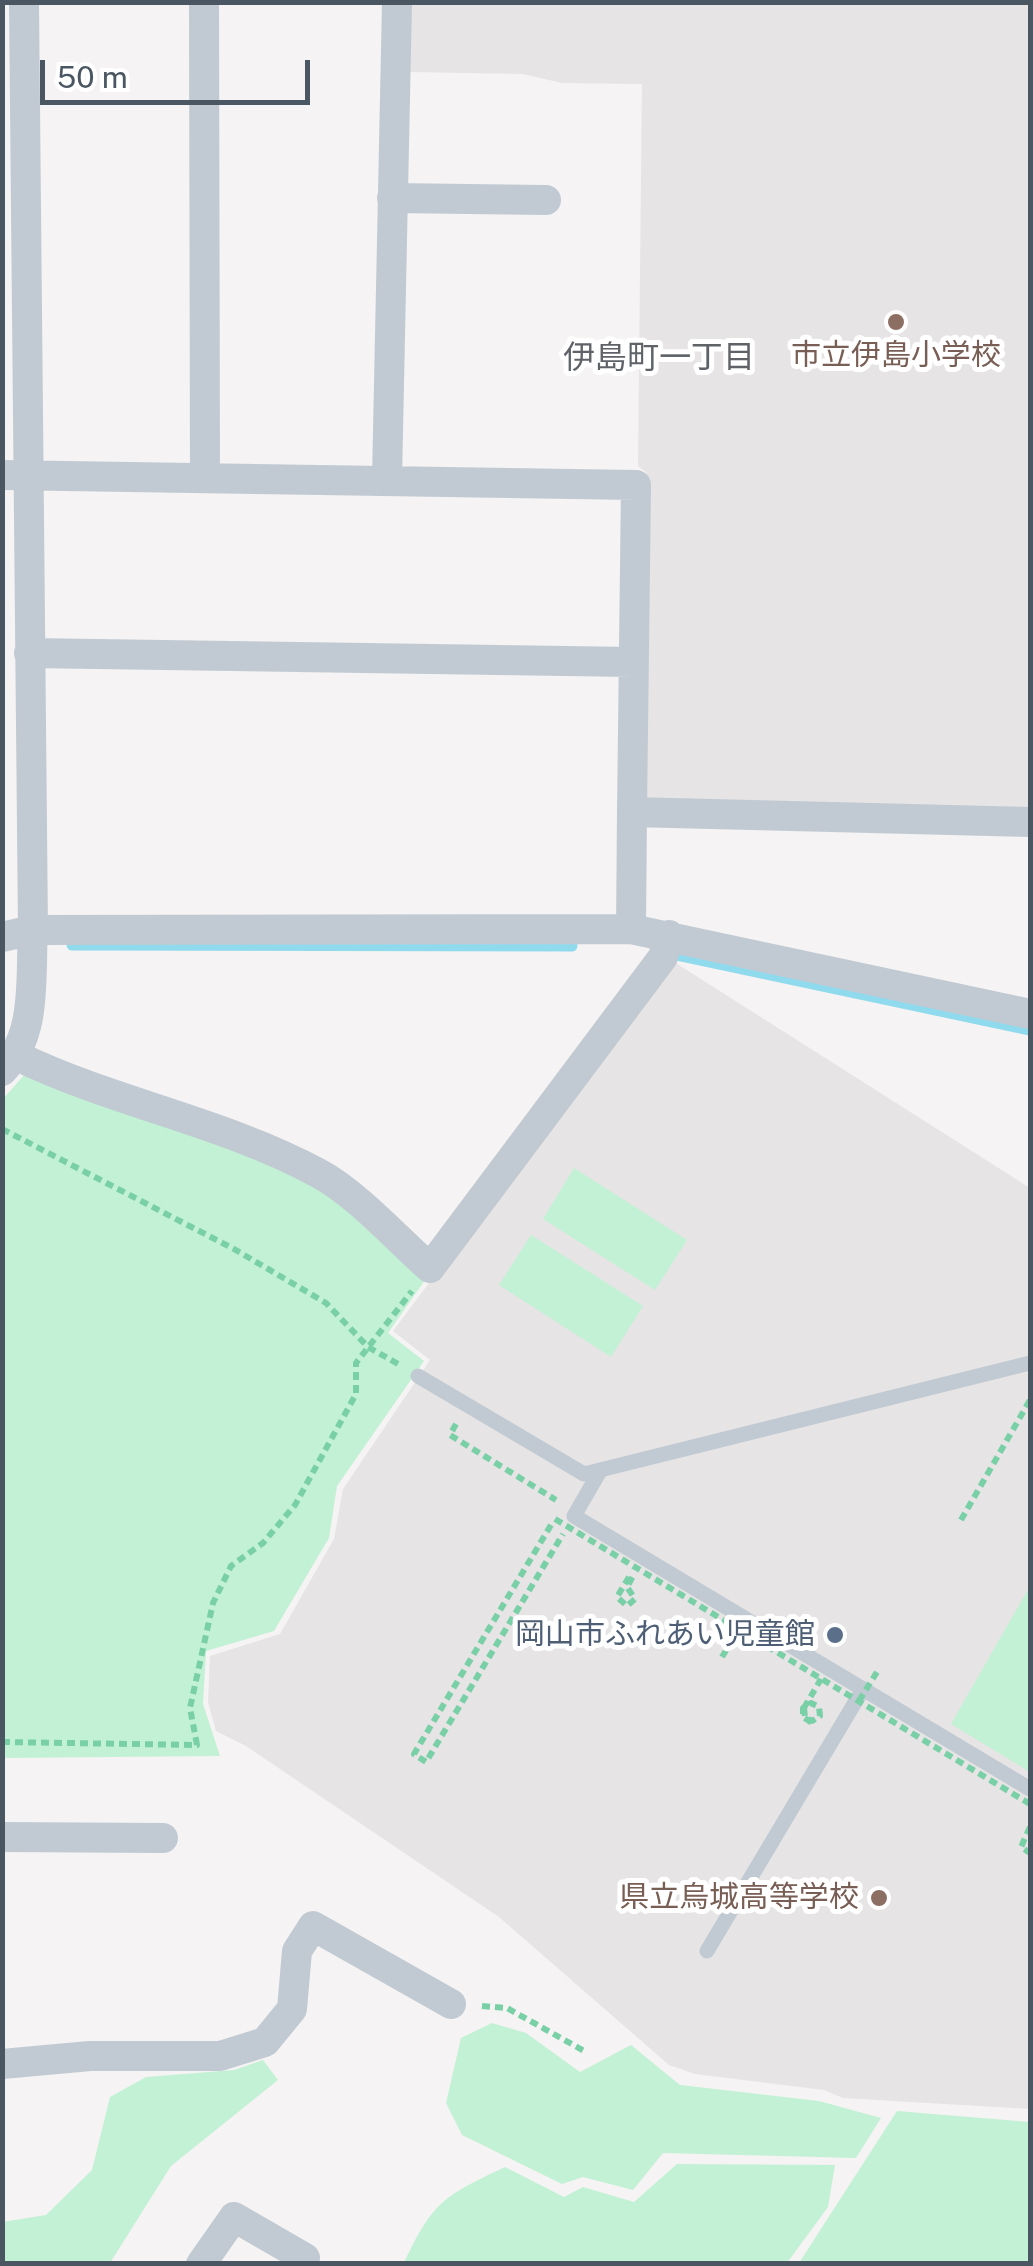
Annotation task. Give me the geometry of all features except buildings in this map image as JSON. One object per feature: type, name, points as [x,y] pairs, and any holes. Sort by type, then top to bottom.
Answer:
[{"type":"street","points":[[24,2],[14,475],[29,653],[18,934],[28,1029],[10,1063],[270,1150],[323,1175],[430,1268],[663,957],[669,934]]},
{"type":"street","points":[[204,2],[204,477]]},
{"type":"street","points":[[387,478],[397,2]]},
{"type":"street","points":[[392,198],[546,200]]},
{"type":"street","points":[[14,475],[636,485],[632,929]]},
{"type":"street","points":[[29,653],[632,662]]},
{"type":"street","points":[[632,812],[1030,822]]},
{"type":"street","points":[[18,934],[632,929],[1030,1014]]},
{"type":"street","points":[[2,1837],[163,1838]]},
{"type":"street","points":[[2,2064],[90,2056],[220,2056],[265,2042],[292,2009],[298,1951],[313,1926],[451,2004]]},
{"type":"street","points":[[201,2264],[234,2217],[305,2258],[302,2264]]},
{"type":"lane","points":[[412,1372],[584,1474],[1030,1364]]},
{"type":"lane","points":[[600,1471],[562,1514],[861,1695],[1030,1789]]},
{"type":"lane","points":[[707,1951],[861,1695]]},
{"type":"path","points":[[2,1128],[234,1249],[326,1303],[368,1348],[412,1372]]},
{"type":"path","points":[[2,1742],[198,1745],[190,1708],[213,1603],[231,1566],[263,1544],[295,1506],[356,1394],[356,1363],[430,1268]]},
{"type":"path","points":[[961,1520],[1030,1400]]},
{"type":"path","points":[[468,1405],[450,1436],[563,1504],[562,1514],[426,1762],[414,1754],[562,1514]]},
{"type":"path","points":[[562,1514],[822,1679],[861,1695],[1030,1804]]},
{"type":"path","points":[[619,1594],[622,1605],[634,1602],[634,1594],[626,1587]]},
{"type":"path","points":[[861,1695],[876,1672]]},
{"type":"path","points":[[808,1722],[802,1711],[808,1704],[818,1706],[820,1716],[810,1720],[804,1711],[822,1679]]},
{"type":"path","points":[[1030,1832],[1021,1844],[1030,1853]]},
{"type":"path","points":[[451,2004],[507,2008],[586,2052]]},
{"type":"shaded area","points":[[403,3],[1030,3],[1030,814],[644,804],[646,472],[638,466],[642,84],[562,83],[523,74],[410,72]]},
{"type":"shaded area","points":[[671,960],[1030,1188],[1030,2109],[843,2098],[824,2090],[695,2074],[669,2065],[499,1917],[246,1746],[216,1731],[208,1702],[210,1656],[280,1634],[334,1539],[343,1489],[430,1360],[393,1331]]},
{"type":"green space","points":[[25,1074],[269,1158],[319,1183],[425,1280],[388,1333],[424,1361],[337,1486],[329,1538],[274,1631],[206,1651],[203,1704],[220,1756],[3,1758],[2,1100]]},
{"type":"green space","points":[[574,1168],[687,1240],[655,1290],[543,1219]]},
{"type":"green space","points":[[531,1235],[643,1306],[611,1357],[499,1285]]},
{"type":"green space","points":[[1030,1586],[1030,1772],[951,1724]]},
{"type":"green space","points":[[492,2023],[526,2033],[580,2072],[631,2045],[680,2085],[819,2101],[881,2118],[856,2158],[663,2153],[633,2190],[583,2177],[562,2184],[462,2135],[446,2103],[461,2038]]},
{"type":"green space","points":[[263,2060],[278,2080],[171,2166],[110,2263],[3,2263],[2,2222],[46,2215],[92,2170],[110,2097],[146,2077],[234,2070]]},
{"type":"green space","points":[[897,2111],[1030,2122],[1030,2263],[799,2263]]},
{"type":"green space","points":[[677,2164],[835,2165],[828,2207],[787,2263],[404,2263],[423,2226],[442,2203],[505,2167],[564,2197],[583,2187],[634,2202]]},
{"type":"waterway","points":[[72,945],[572,946]]},
{"type":"waterway","points":[[677,955],[1030,1030]]},
{"type":"place","name":"市立伊島小学校","points":[[896,322]]},
{"type":"place","name":"岡山市ふれあい児童館","points":[[835,1635]]},
{"type":"place","name":"県立烏城高等学校","points":[[879,1898]]},
{"type":"district","name":"伊島町一丁目","points":[[659,358]]}]
